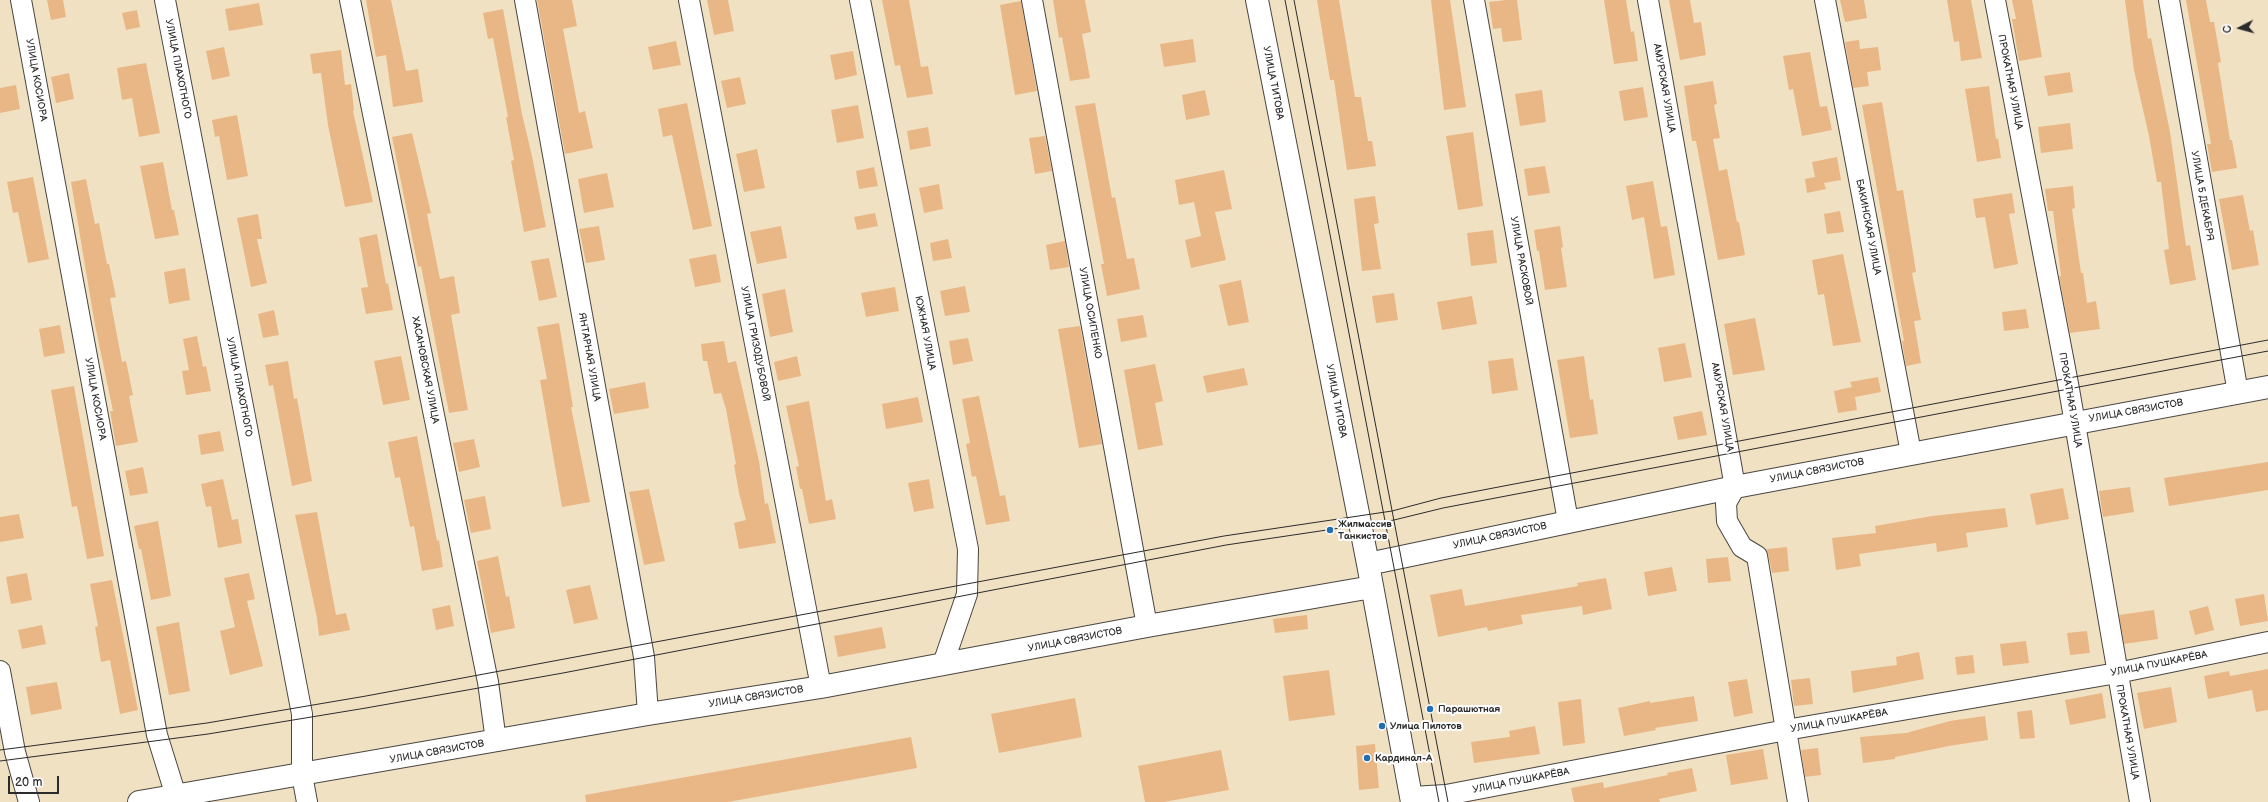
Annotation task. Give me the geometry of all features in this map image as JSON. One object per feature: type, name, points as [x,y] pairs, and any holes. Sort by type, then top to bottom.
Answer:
[{"type":"street","name":"УЛИЦА КОСИОРА","points":[[21,0],[157,734],[176,796]]},
{"type":"street","name":"УЛИЦА ПЛАХОТНОГО","points":[[165,0],[302,714],[302,775],[307,802]]},
{"type":"street","name":"ХАСАНОВСКАЯ УЛИЦА","points":[[350,0],[488,682],[496,741]]},
{"type":"street","name":"ЯНТАРНАЯ УЛИЦА","points":[[525,0],[644,657],[648,714]]},
{"type":"street","name":"УЛИЦА ГРИЗОДУБОВОЙ","points":[[689,0],[821,687]]},
{"type":"street","name":"ЮЖНАЯ УЛИЦА","points":[[860,0],[968,549],[967,594],[943,664]]},
{"type":"street","name":"УЛИЦА ОСИПЕНКО","points":[[1032,0],[1147,626]]},
{"type":"street","name":"УЛИЦА ТИТОВА","points":[[1257,0],[1368,564],[1411,800]]},
{"type":"street","name":"УЛИЦА РАСКОВОЙ","points":[[1474,0],[1568,521]]},
{"type":"street","name":"АМУРСКАЯ УЛИЦА","points":[[1648,0],[1735,487]]},
{"type":"street","name":"БАКИНСКАЯ УЛИЦА","points":[[1825,0],[1911,454]]},
{"type":"street","name":"ПРОКАТНАЯ УЛИЦА","points":[[1994,0],[2074,423],[2140,802]]},
{"type":"street","name":"УЛИЦА 5 ДЕКАБРЯ","points":[[2168,0],[2238,393]]},
{"type":"street","name":"УЛИЦА СВЯЗИСТОВ","points":[[1368,564],[1735,487],[2268,387]]},
{"type":"street","points":[[1735,487],[1726,503],[1727,522],[1742,547],[1757,556],[1798,802]]},
{"type":"street","name":"УЛИЦА СВЯЗИСТОВ","points":[[139,802],[648,714],[821,687],[1147,626],[1372,587]]},
{"type":"street","name":"УЛИЦА ПУШКАРЁВА","points":[[1411,800],[1438,797],[1786,730],[2117,673],[2268,642]]},
{"type":"street","points":[[0,671],[15,752],[29,802]]},
{"type":"building","points":[[47,0],[63,0],[66,17],[51,20]]},
{"type":"building","points":[[366,0],[391,0],[406,71],[418,69],[423,102],[393,107],[386,55],[376,57]]},
{"type":"building","points":[[537,0],[572,0],[577,26],[563,29],[579,113],[585,111],[593,148],[565,154]]},
{"type":"building","points":[[707,0],[728,0],[734,31],[714,35]]},
{"type":"building","points":[[882,0],[909,0],[921,67],[928,66],[933,94],[907,98],[900,65],[895,66]]},
{"type":"building","points":[[1053,0],[1085,0],[1091,32],[1082,34],[1090,78],[1070,81],[1062,37],[1059,38]]},
{"type":"building","points":[[1317,0],[1339,0],[1355,97],[1361,97],[1368,141],[1372,141],[1376,166],[1347,170],[1334,80],[1330,80]]},
{"type":"building","points":[[1431,0],[1450,0],[1466,107],[1444,110]]},
{"type":"building","points":[[1517,0],[1522,40],[1503,42],[1501,28],[1493,29],[1489,2]]},
{"type":"building","points":[[1604,0],[1626,0],[1631,32],[1634,31],[1638,61],[1614,64]]},
{"type":"building","points":[[1669,0],[1690,0],[1694,23],[1701,22],[1706,55],[1680,60]]},
{"type":"building","points":[[1840,0],[1864,0],[1867,18],[1845,22]]},
{"type":"building","points":[[1947,0],[1971,0],[1982,58],[1961,61],[1959,41],[1954,42]]},
{"type":"building","points":[[2012,0],[2032,0],[2042,57],[2019,61],[2012,19],[2016,19]]},
{"type":"building","points":[[2125,0],[2143,0],[2148,39],[2151,38],[2170,132],[2186,246],[2190,245],[2196,280],[2170,285],[2164,250],[2169,249],[2161,182],[2157,182],[2149,136],[2134,70]]},
{"type":"building","points":[[2186,0],[2206,0],[2210,22],[2214,22],[2221,62],[2218,63],[2230,140],[2232,140],[2237,168],[2212,172],[2207,144],[2211,144]]},
{"type":"building","points":[[1021,1],[1037,91],[1015,95],[1000,5]]},
{"type":"building","points":[[259,3],[263,25],[229,31],[225,9]]},
{"type":"building","points":[[503,9],[522,114],[546,227],[524,232],[511,161],[514,160],[506,117],[508,117],[493,38],[488,39],[483,13]]},
{"type":"building","points":[[137,10],[140,27],[126,30],[122,13]]},
{"type":"building","points":[[1193,39],[1196,62],[1164,67],[1160,44]]},
{"type":"building","points":[[1859,40],[1860,49],[1878,47],[1881,70],[1867,72],[1869,86],[1853,88],[1845,42]]},
{"type":"building","points":[[676,41],[681,65],[653,70],[648,47]]},
{"type":"building","points":[[224,47],[230,76],[212,80],[206,51]]},
{"type":"building","points":[[341,50],[345,85],[351,84],[353,111],[373,202],[345,207],[328,125],[321,73],[313,74],[310,54]]},
{"type":"building","points":[[853,51],[857,75],[835,80],[830,55]]},
{"type":"building","points":[[1810,52],[1820,107],[1827,106],[1832,130],[1802,136],[1793,89],[1789,90],[1783,56]]},
{"type":"building","points":[[146,63],[160,133],[139,137],[132,98],[122,100],[117,68]]},
{"type":"building","points":[[2070,72],[2073,92],[2048,96],[2044,76]]},
{"type":"building","points":[[69,73],[74,99],[56,103],[51,77]]},
{"type":"building","points":[[740,77],[746,104],[727,108],[721,81]]},
{"type":"building","points":[[1713,81],[1717,104],[1714,105],[1720,138],[1713,139],[1719,171],[1727,169],[1745,255],[1718,260],[1696,141],[1692,141],[1684,86]]},
{"type":"building","points":[[16,85],[20,109],[0,113],[0,88]]},
{"type":"building","points":[[1989,86],[1996,139],[1998,138],[2001,158],[1977,162],[1965,89]]},
{"type":"building","points":[[1643,87],[1648,117],[1624,121],[1619,91]]},
{"type":"building","points":[[1205,90],[1210,115],[1186,120],[1182,95]]},
{"type":"building","points":[[1542,90],[1546,122],[1520,126],[1515,94]]},
{"type":"building","points":[[1882,102],[1897,191],[1903,190],[1916,272],[1912,273],[1921,320],[1914,321],[1921,363],[1906,366],[1902,341],[1904,341],[1862,105]]},
{"type":"building","points":[[687,103],[712,226],[693,230],[672,135],[663,137],[658,109]]},
{"type":"building","points":[[1095,103],[1112,198],[1115,197],[1127,259],[1134,258],[1140,289],[1107,296],[1101,264],[1104,264],[1075,106]]},
{"type":"building","points":[[858,105],[864,138],[837,143],[831,110]]},
{"type":"building","points":[[237,115],[248,176],[227,180],[219,136],[215,137],[212,120]]},
{"type":"building","points":[[2070,123],[2073,149],[2041,153],[2038,127]]},
{"type":"building","points":[[928,127],[931,146],[910,150],[907,131]]},
{"type":"building","points":[[1473,132],[1483,206],[1458,210],[1446,136]]},
{"type":"building","points":[[412,133],[431,213],[427,214],[440,279],[454,276],[460,313],[451,315],[468,410],[449,413],[421,266],[418,267],[392,137]]},
{"type":"building","points":[[1045,136],[1052,171],[1035,174],[1029,138]]},
{"type":"building","points":[[757,149],[765,188],[744,192],[736,154]]},
{"type":"building","points":[[1837,157],[1841,180],[1824,183],[1826,189],[1807,193],[1805,179],[1815,177],[1812,162]]},
{"type":"building","points":[[163,162],[172,210],[174,210],[179,235],[155,239],[140,166]]},
{"type":"building","points":[[1545,166],[1550,193],[1528,196],[1524,169]]},
{"type":"building","points":[[874,167],[878,186],[859,189],[856,171]]},
{"type":"building","points":[[1224,170],[1232,209],[1215,212],[1226,260],[1191,268],[1185,240],[1201,236],[1194,202],[1179,205],[1175,180]]},
{"type":"building","points":[[607,173],[614,207],[584,213],[578,179]]},
{"type":"building","points":[[33,177],[49,259],[28,263],[18,212],[13,213],[7,182]]},
{"type":"building","points":[[86,179],[95,224],[99,223],[107,264],[109,264],[116,297],[110,298],[122,362],[126,361],[133,395],[129,396],[138,442],[116,446],[110,411],[113,411],[95,325],[71,182]]},
{"type":"building","points":[[1653,181],[1661,227],[1667,226],[1675,275],[1654,279],[1644,217],[1632,220],[1626,186]]},
{"type":"building","points":[[939,184],[943,209],[924,213],[919,188]]},
{"type":"building","points":[[2073,186],[2075,208],[2072,209],[2081,273],[2083,273],[2087,303],[2096,301],[2100,329],[2070,333],[2059,276],[2061,276],[2053,211],[2048,211],[2045,189]]},
{"type":"building","points":[[2012,193],[2015,213],[2009,214],[2018,264],[1994,269],[1985,217],[1976,218],[1973,199]]},
{"type":"building","points":[[2243,195],[2250,231],[2253,230],[2259,265],[2232,270],[2219,199]]},
{"type":"building","points":[[1375,196],[1379,223],[1374,224],[1381,269],[1362,271],[1354,199]]},
{"type":"building","points":[[1840,211],[1844,232],[1827,234],[1824,214]]},
{"type":"building","points":[[875,213],[878,226],[857,230],[854,217]]},
{"type":"building","points":[[258,214],[262,239],[257,239],[267,283],[251,287],[237,218]]},
{"type":"building","points":[[599,226],[605,260],[586,263],[579,229]]},
{"type":"building","points":[[781,226],[787,258],[757,264],[750,232]]},
{"type":"building","points":[[1560,226],[1563,247],[1561,248],[1567,287],[1545,290],[1534,230]]},
{"type":"building","points":[[1493,230],[1497,263],[1471,266],[1467,233]]},
{"type":"building","points":[[377,234],[386,284],[388,283],[393,310],[366,314],[361,288],[368,287],[359,238]]},
{"type":"building","points":[[948,239],[952,258],[933,261],[930,243]]},
{"type":"building","points":[[1065,241],[1069,267],[1050,270],[1046,245]]},
{"type":"building","points":[[716,254],[721,282],[695,287],[689,259]]},
{"type":"building","points":[[1843,254],[1861,342],[1833,346],[1824,294],[1818,295],[1812,260]]},
{"type":"building","points":[[549,258],[557,297],[539,301],[531,261]]},
{"type":"building","points":[[185,268],[190,300],[169,304],[164,272]]},
{"type":"building","points":[[1241,280],[1249,322],[1228,326],[1219,285]]},
{"type":"building","points":[[965,286],[970,312],[945,316],[940,291]]},
{"type":"building","points":[[895,287],[899,311],[866,317],[861,293]]},
{"type":"building","points":[[785,289],[793,332],[770,337],[762,294]]},
{"type":"building","points":[[1394,293],[1398,320],[1376,323],[1372,296]]},
{"type":"building","points":[[1472,296],[1477,324],[1442,330],[1437,302]]},
{"type":"building","points":[[2026,309],[2029,328],[2004,331],[2002,312]]},
{"type":"building","points":[[274,310],[279,335],[263,338],[258,314]]},
{"type":"building","points":[[1143,315],[1147,337],[1121,342],[1117,319]]},
{"type":"building","points":[[1755,318],[1765,370],[1733,375],[1724,324]]},
{"type":"building","points":[[559,323],[573,407],[571,407],[590,502],[562,507],[540,380],[547,379],[537,327]]},
{"type":"building","points":[[60,325],[65,353],[44,357],[39,329]]},
{"type":"building","points":[[1080,326],[1102,444],[1079,448],[1058,329]]},
{"type":"building","points":[[197,336],[203,367],[206,366],[211,391],[186,395],[182,371],[189,370],[183,339]]},
{"type":"building","points":[[968,338],[973,361],[953,365],[949,341]]},
{"type":"building","points":[[724,341],[728,363],[736,361],[759,461],[765,504],[768,503],[776,543],[739,549],[734,523],[746,520],[739,493],[734,465],[736,464],[726,409],[721,393],[714,394],[707,361],[703,361],[701,344]]},
{"type":"building","points":[[1685,343],[1692,377],[1664,382],[1658,348]]},
{"type":"building","points":[[401,356],[410,400],[383,405],[374,361]]},
{"type":"building","points":[[797,356],[801,376],[778,381],[774,362]]},
{"type":"building","points":[[1584,356],[1590,400],[1593,399],[1598,434],[1570,438],[1557,360]]},
{"type":"building","points":[[1513,358],[1518,390],[1492,394],[1488,361]]},
{"type":"building","points":[[288,361],[294,399],[297,398],[312,481],[292,486],[273,385],[269,386],[265,365]]},
{"type":"building","points":[[1155,364],[1163,401],[1155,403],[1163,445],[1138,450],[1124,370]]},
{"type":"building","points":[[1244,368],[1248,385],[1207,393],[1203,376]]},
{"type":"building","points":[[1878,377],[1881,392],[1855,397],[1857,410],[1838,413],[1834,391],[1852,387],[1850,382]]},
{"type":"building","points":[[645,382],[649,408],[614,414],[609,389]]},
{"type":"building","points":[[74,386],[104,556],[87,559],[77,506],[72,507],[51,390]]},
{"type":"building","points":[[979,396],[1000,496],[1005,495],[1010,521],[986,525],[976,476],[972,477],[966,444],[970,443],[962,399]]},
{"type":"building","points":[[918,397],[923,422],[886,429],[882,404]]},
{"type":"building","points":[[809,401],[826,501],[832,499],[836,519],[809,524],[802,489],[800,489],[796,467],[799,466],[786,406]]},
{"type":"building","points":[[1702,411],[1707,435],[1678,440],[1673,417]]},
{"type":"building","points":[[220,431],[224,451],[201,455],[198,435]]},
{"type":"building","points":[[417,436],[437,541],[439,540],[443,567],[422,571],[414,526],[410,527],[400,477],[395,478],[388,442]]},
{"type":"building","points":[[474,439],[480,467],[459,472],[453,443]]},
{"type":"building","points":[[2268,462],[2268,490],[2169,506],[2164,478]]},
{"type":"building","points":[[143,467],[148,493],[130,496],[125,471]]},
{"type":"building","points":[[223,479],[232,520],[238,519],[242,543],[218,548],[211,506],[206,507],[201,484]]},
{"type":"building","points":[[929,479],[934,508],[914,512],[908,483]]},
{"type":"building","points":[[2130,487],[2134,512],[2103,517],[2099,491]]},
{"type":"building","points":[[2063,488],[2069,519],[2036,525],[2030,494]]},
{"type":"building","points":[[649,489],[665,561],[644,565],[629,492]]},
{"type":"building","points":[[485,496],[491,529],[471,533],[464,500]]},
{"type":"building","points":[[2005,508],[2008,527],[1966,533],[1968,547],[1937,552],[1936,543],[1859,554],[1861,566],[1836,570],[1832,538],[1876,533],[1875,526],[1932,516]]},
{"type":"building","points":[[317,512],[336,615],[346,613],[350,630],[319,636],[317,618],[295,515]]},
{"type":"building","points":[[19,514],[24,538],[0,542],[0,517]]},
{"type":"building","points":[[158,521],[171,596],[151,600],[141,549],[139,549],[134,526]]},
{"type":"building","points":[[1787,547],[1789,571],[1772,573],[1767,549]]},
{"type":"building","points":[[498,556],[506,597],[509,596],[515,628],[491,633],[477,561]]},
{"type":"building","points":[[1728,557],[1731,581],[1708,583],[1706,559]]},
{"type":"building","points":[[1672,567],[1677,591],[1648,596],[1644,572]]},
{"type":"building","points":[[27,573],[32,600],[11,604],[6,577]]},
{"type":"building","points":[[249,573],[255,599],[247,601],[263,666],[230,675],[220,631],[235,627],[224,578]]},
{"type":"building","points":[[1606,578],[1612,609],[1583,615],[1582,606],[1521,615],[1523,624],[1488,631],[1487,627],[1438,637],[1430,595],[1462,589],[1465,606],[1578,586],[1577,583]]},
{"type":"building","points":[[112,580],[138,710],[120,714],[110,660],[101,662],[95,627],[98,626],[90,584]]},
{"type":"building","points":[[590,585],[598,619],[574,624],[566,590]]},
{"type":"building","points":[[2264,594],[2268,621],[2240,626],[2235,599]]},
{"type":"building","points":[[450,605],[454,626],[436,630],[432,609]]},
{"type":"building","points":[[2208,606],[2214,630],[2195,635],[2189,611]]},
{"type":"building","points":[[2154,610],[2158,639],[2124,644],[2119,615]]},
{"type":"building","points":[[1307,615],[1308,629],[1275,633],[1273,619]]},
{"type":"building","points":[[179,622],[190,691],[169,695],[156,627]]},
{"type":"building","points":[[42,625],[46,644],[22,649],[18,630]]},
{"type":"building","points":[[882,627],[886,648],[838,657],[834,636]]},
{"type":"building","points":[[2087,631],[2090,653],[2070,655],[2067,633]]},
{"type":"building","points":[[2026,641],[2029,663],[2003,666],[2000,644]]},
{"type":"building","points":[[1919,652],[1924,679],[1853,693],[1851,671],[1897,665],[1896,657]]},
{"type":"building","points":[[1973,655],[1975,673],[1957,675],[1955,657]]},
{"type":"building","points":[[2268,669],[2268,710],[2256,712],[2252,690],[2208,699],[2204,676],[2229,671],[2230,676]]},
{"type":"building","points":[[1329,670],[1335,715],[1289,721],[1283,676]]},
{"type":"building","points":[[1810,678],[1813,704],[1794,706],[1791,680]]},
{"type":"building","points":[[1747,679],[1753,713],[1734,717],[1728,682]]},
{"type":"building","points":[[57,682],[62,709],[31,715],[26,687]]},
{"type":"building","points":[[2171,687],[2177,722],[2144,729],[2137,693]]},
{"type":"building","points":[[2102,693],[2106,718],[2070,725],[2065,700]]},
{"type":"building","points":[[1694,696],[1698,721],[1655,728],[1656,730],[1624,736],[1618,708],[1650,701],[1650,703]]},
{"type":"building","points":[[1075,698],[1082,737],[999,753],[991,714]]},
{"type":"building","points":[[1581,699],[1585,743],[1563,746],[1558,702]]},
{"type":"building","points":[[2032,710],[2035,738],[2020,739],[2017,712]]},
{"type":"building","points":[[1985,716],[1988,740],[1895,757],[1895,759],[1863,763],[1860,737],[1906,733],[1950,721]]},
{"type":"building","points":[[1535,726],[1540,754],[1474,763],[1471,742],[1510,737],[1509,731]]},
{"type":"building","points":[[911,737],[917,768],[728,802],[586,802],[585,795]]},
{"type":"building","points":[[1375,744],[1379,788],[1359,790],[1356,746]]},
{"type":"building","points":[[1818,748],[1821,775],[1805,777],[1801,750]]},
{"type":"building","points":[[1763,749],[1768,779],[1731,785],[1726,755]]},
{"type":"building","points":[[1221,750],[1229,790],[1164,802],[1145,802],[1138,766]]},
{"type":"building","points":[[1692,768],[1697,791],[1659,799],[1660,802],[1574,802],[1571,788],[1603,782],[1604,788],[1668,775],[1667,773]]},
{"type":"tram line","points":[[1285,0],[1439,802]]},
{"type":"tram line","points":[[1294,0],[1448,802]]},
{"type":"tram line","points":[[0,750],[207,723],[366,696],[1224,536],[1392,511],[1441,498],[2268,340]]},
{"type":"tram line","points":[[0,761],[208,734],[563,673],[1226,545],[1394,520],[1443,508],[2268,351]]},
{"type":"place","name":"Жилмассив Танкистов","points":[[1330,530]]},
{"type":"place","name":"Парашютная","points":[[1430,709]]},
{"type":"place","name":"Улица Пилотов","points":[[1382,726]]},
{"type":"place","name":"Кардинал-А","points":[[1367,758]]}]
